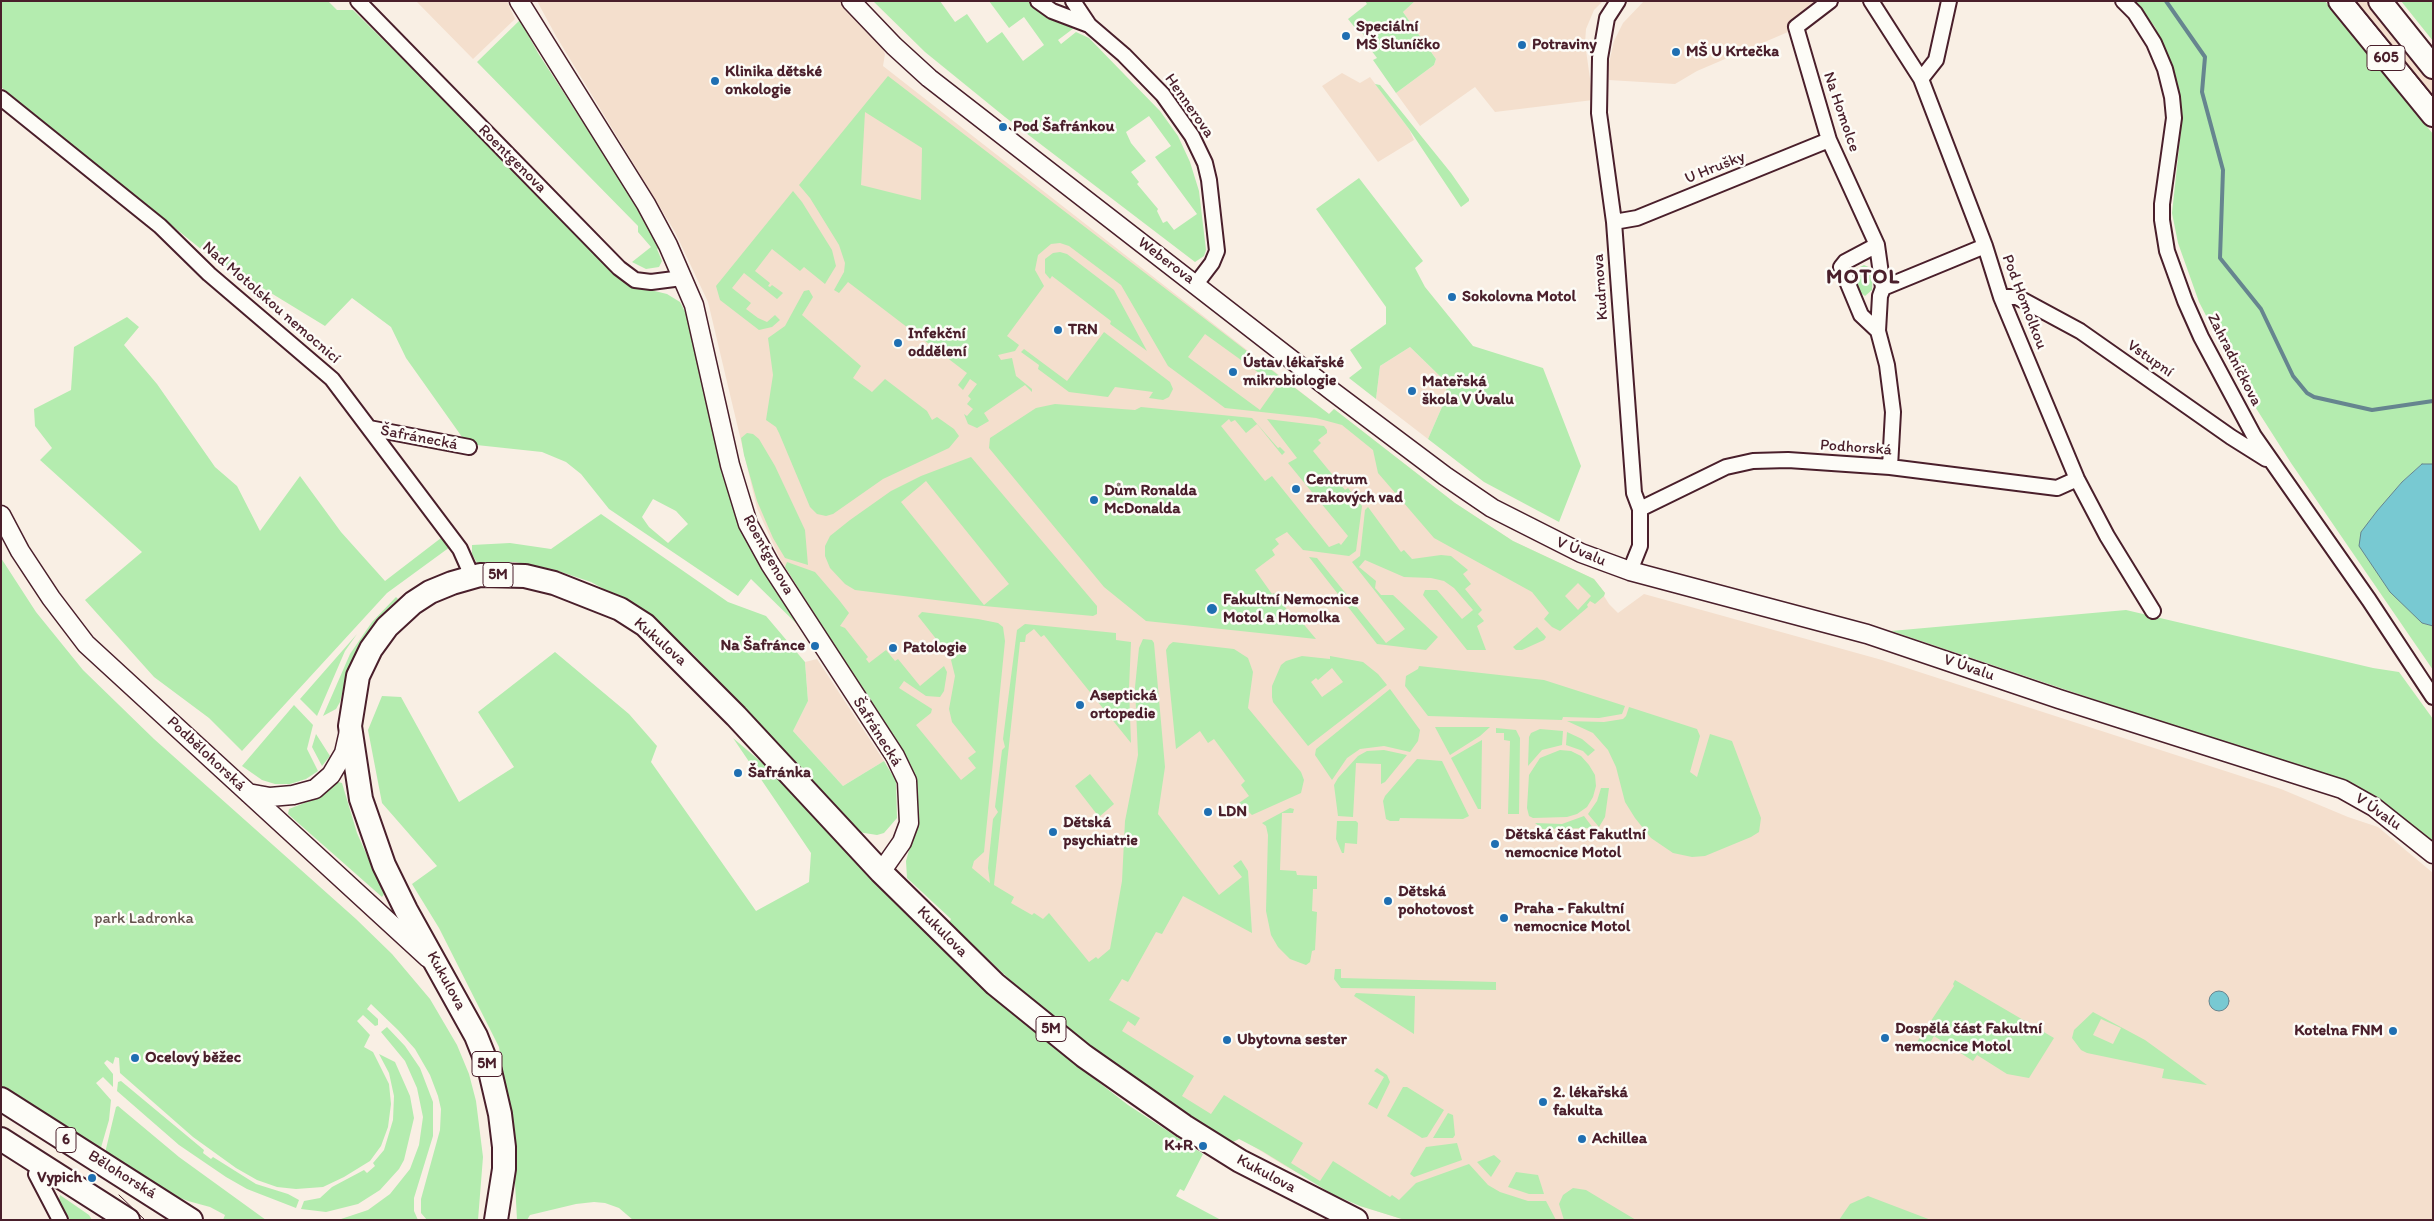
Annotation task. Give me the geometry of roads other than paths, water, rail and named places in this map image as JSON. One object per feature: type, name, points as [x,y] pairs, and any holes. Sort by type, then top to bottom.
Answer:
[{"type":"main road","name":"605","points":[[2340,1],[2433,115]]},
{"type":"main road","name":"605","points":[[2380,1],[2433,67]]},
{"type":"main road","name":"Kukulova","points":[[496,1220],[504,1169],[500,1114],[490,1071],[476,1036],[384,865],[362,799],[350,726],[358,676],[372,649],[387,628],[413,602],[430,592],[472,576],[525,576],[554,583],[620,609],[644,625],[736,716],[881,872],[995,984],[1106,1072],[1184,1126],[1240,1161],[1356,1220]]},
{"type":"main road","name":"Bělohorská","points":[[1,1099],[191,1220]]},
{"type":"main road","name":"6","points":[[1,1139],[128,1220]]},
{"type":"main road","name":"5M","points":[[504,1169],[506,1220]]},
{"type":"street","name":"Roentgenova","points":[[358,1],[619,268],[635,280],[651,282],[682,278]]},
{"type":"street","name":"Roentgenova","points":[[519,1],[646,204],[682,278],[700,321],[730,466],[745,516],[770,564],[826,650]]},
{"type":"street","name":"Weberova","points":[[851,1],[894,46],[929,78],[1332,391],[1445,476],[1492,508]]},
{"type":"street","points":[[1038,1],[1052,11],[1088,25]]},
{"type":"street","name":"Hennerova","points":[[1073,1],[1088,25],[1124,55],[1163,95],[1192,136],[1205,163],[1209,180],[1217,251],[1212,263],[1196,284]]},
{"type":"street","name":"Kudrnova","points":[[1618,1],[1608,18],[1600,58],[1599,113],[1614,222],[1634,493],[1640,509],[1640,546],[1630,571]]},
{"type":"street","name":"Na Homolce","points":[[1830,1],[1796,27],[1828,140],[1877,245],[1883,288],[1880,296],[1878,331],[1887,365],[1893,412],[1890,467]]},
{"type":"street","name":"Pod Homolkou","points":[[1871,1],[1922,79],[1985,246],[2001,297],[2076,479],[2107,536],[2153,611]]},
{"type":"street","points":[[1922,79],[1936,60],[1949,1]]},
{"type":"street","name":"Zahradníčkova","points":[[2123,1],[2135,13],[2154,44],[2166,69],[2172,96],[2172,138],[2162,212],[2163,235],[2171,266],[2205,345],[2244,419],[2273,464],[2369,600],[2433,697]]},
{"type":"street","name":"Nad Motolskou nemocnicí","points":[[1,98],[160,226],[209,274],[332,379],[460,550],[472,576]]},
{"type":"street","name":"U Hrušky","points":[[1614,222],[1637,218],[1828,140]]},
{"type":"street","points":[[1877,245],[1845,262],[1841,267],[1861,315],[1878,331]]},
{"type":"street","points":[[1883,288],[1985,246]]},
{"type":"street","name":"Vstupní","points":[[2001,297],[2017,297],[2080,331],[2231,437],[2273,464]]},
{"type":"street","name":"Šafránecká","points":[[369,428],[469,447]]},
{"type":"street","name":"Podhorská","points":[[1640,509],[1726,467],[1754,461],[1788,460],[1890,467],[2057,488],[2076,479]]},
{"type":"street","name":"V Úvalu","points":[[1492,508],[1581,553],[1630,571],[1867,634],[2059,699],[2342,790],[2374,807],[2433,854]]},
{"type":"street","name":"Podbělohorská","points":[[1,514],[20,551],[51,598],[86,644],[361,895],[439,969]]},
{"type":"street","name":"Šafránecká","points":[[826,650],[895,756],[907,781],[909,823],[898,848],[881,872]]},
{"type":"street","points":[[248,793],[270,797],[293,795],[314,789],[331,776],[344,752],[350,726]]},
{"type":"street","points":[[42,1165],[36,1174],[60,1220]]},
{"type":"water","points":[[2422,464],[2433,464],[2433,626],[2422,623],[2390,592],[2359,546],[2361,532],[2377,511],[2402,482]]},
{"type":"water","points":[[2219,991],[2226,994],[2229,1001],[2226,1008],[2219,1011],[2212,1008],[2209,1001],[2212,994]]},
{"type":"waterway","points":[[2166,1],[2205,57],[2202,92],[2223,170],[2220,258],[2261,309],[2293,376],[2307,393],[2314,397],[2372,410],[2433,401]]},
{"type":"tram line","points":[[2355,1],[2433,97]]},
{"type":"tram line","points":[[119,1195],[145,1220]]},
{"type":"place","name":"Speciální MŠ Sluníčko","points":[[1346,36]]},
{"type":"place","name":"Potraviny","points":[[1522,45]]},
{"type":"place","name":"MŠ U Krtečka","points":[[1676,52]]},
{"type":"place","name":"Klinika dětské onkologie","points":[[715,81]]},
{"type":"place","name":"Pod Šafránkou","points":[[1003,127]]},
{"type":"place","name":"Sokolovna Motol","points":[[1452,297]]},
{"type":"place","name":"TRN","points":[[1058,330]]},
{"type":"place","name":"Infekční oddělení","points":[[898,343]]},
{"type":"place","name":"Ústav lékařské mikrobiologie","points":[[1233,372]]},
{"type":"place","name":"Mateřská škola V Úvalu","points":[[1412,391]]},
{"type":"place","name":"Centrum zrakových vad","points":[[1296,489]]},
{"type":"place","name":"Dům Ronalda McDonalda","points":[[1094,500]]},
{"type":"place","name":"Fakultní Nemocnice Motol a Homolka","points":[[1212,609]]},
{"type":"place","name":"Na Šafránce","points":[[815,646]]},
{"type":"place","name":"Patologie","points":[[893,648]]},
{"type":"place","name":"Aseptická ortopedie","points":[[1080,705]]},
{"type":"place","name":"Šafránka","points":[[738,773]]},
{"type":"place","name":"LDN","points":[[1208,812]]},
{"type":"place","name":"Dětská psychiatrie","points":[[1053,832]]},
{"type":"place","name":"Dětská část Fakutlní nemocnice Motol","points":[[1495,844]]},
{"type":"place","name":"Dětská pohotovost","points":[[1388,901]]},
{"type":"place","name":"Praha - Fakultní nemocnice Motol","points":[[1504,918]]},
{"type":"place","name":"Kotelna FNM","points":[[2393,1031]]},
{"type":"place","name":"Dospělá část Fakultní nemocnice Motol","points":[[1885,1038]]},
{"type":"place","name":"Ubytovna sester","points":[[1227,1040]]},
{"type":"place","name":"Ocelový běžec","points":[[135,1058]]},
{"type":"place","name":"2. lékařská fakulta","points":[[1543,1102]]},
{"type":"place","name":"Achillea","points":[[1582,1139]]},
{"type":"place","name":"K+R","points":[[1203,1146]]},
{"type":"place","name":"Vypich","points":[[92,1178]]},
{"type":"district","name":"MOTOL","points":[[1863,278]]},
{"type":"park label","name":"park Ladronka","points":[[144,919]]}]
